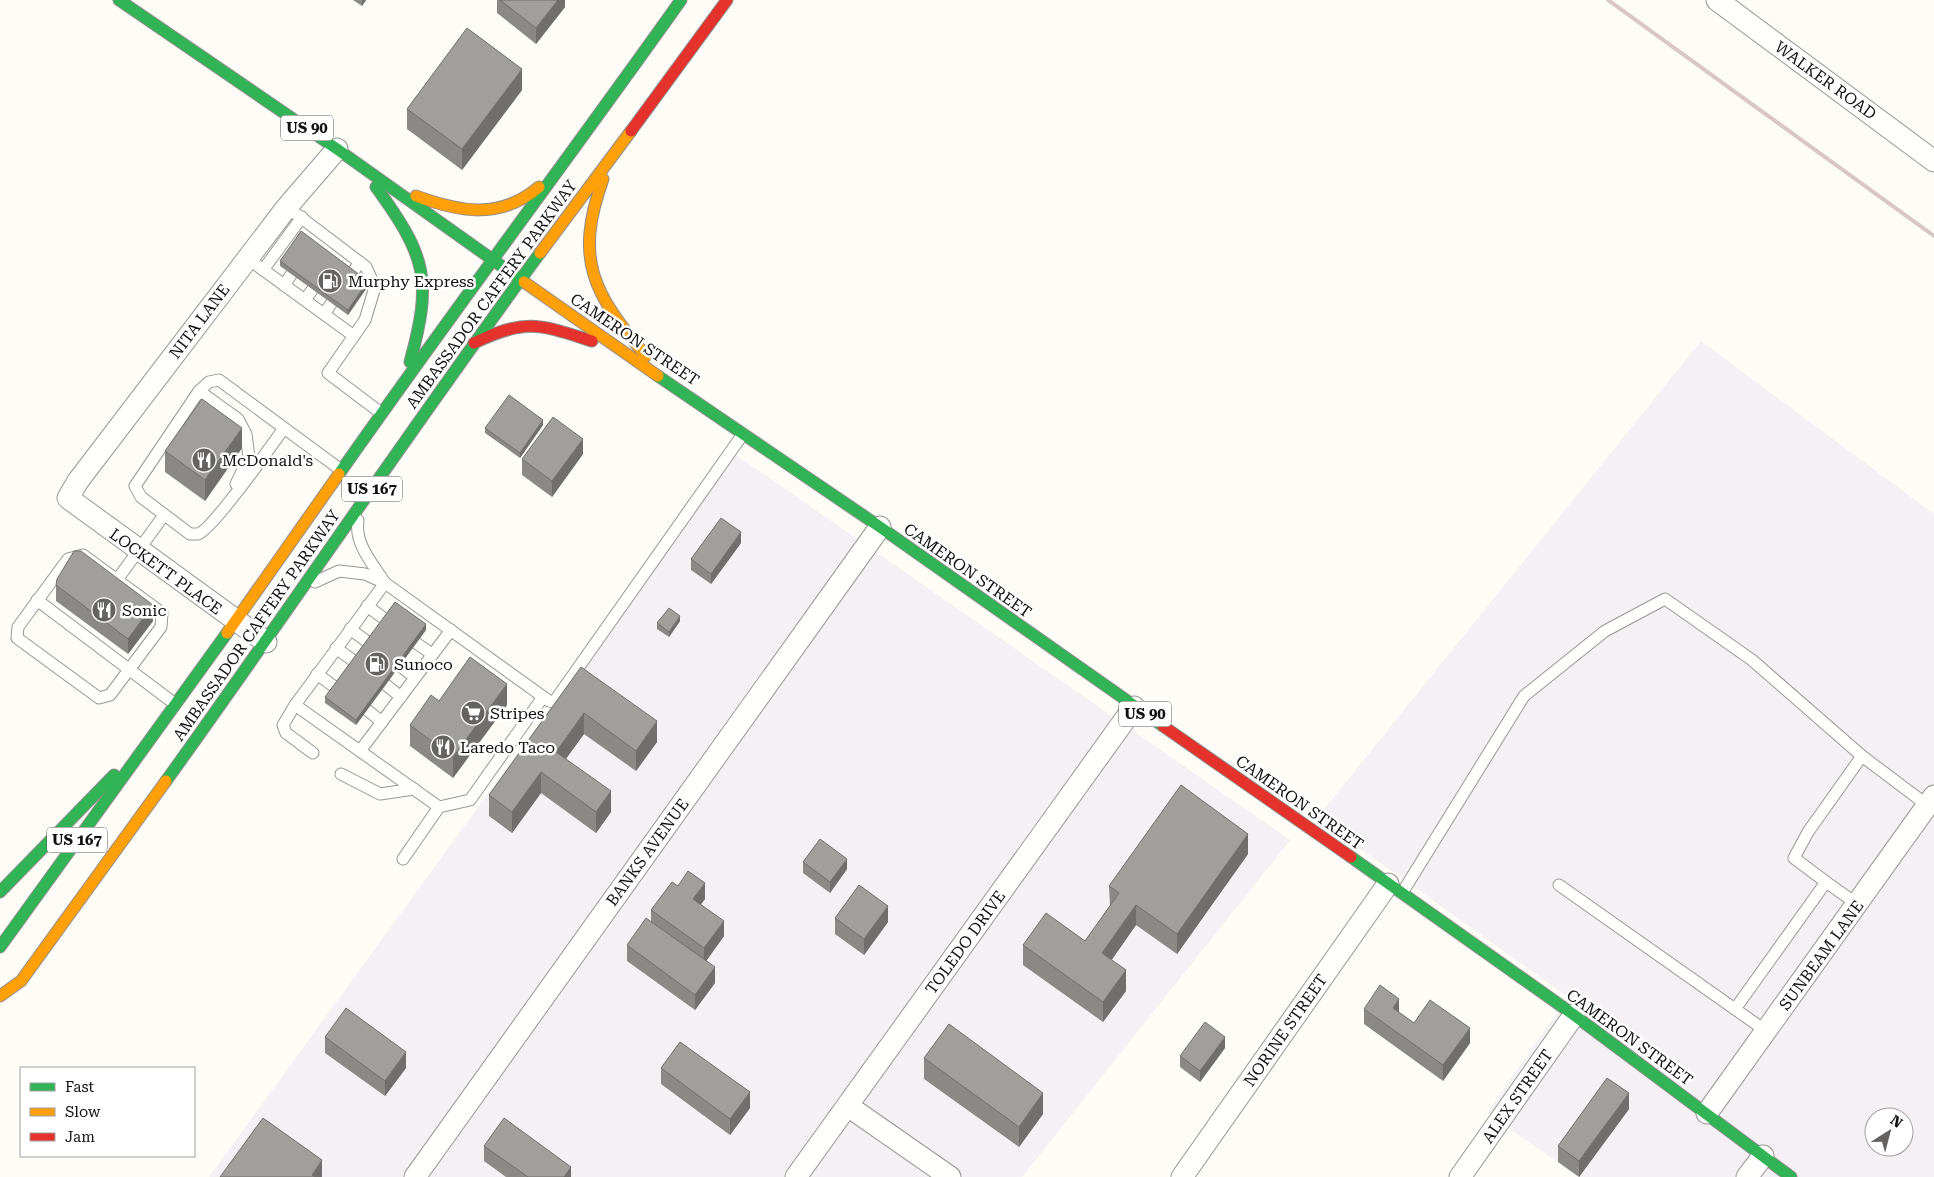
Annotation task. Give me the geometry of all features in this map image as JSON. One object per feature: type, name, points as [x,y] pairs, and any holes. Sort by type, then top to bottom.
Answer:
[{"type":"main road","name":"CAMERON STREET","points":[[119,0],[382,181],[520,280],[880,527],[1134,707],[1395,888],[1574,1015],[1791,1177]]},
{"type":"main road","name":"AMBASSADOR CAFFERY PARKWAY","points":[[153,734],[236,621],[406,378],[577,146],[680,0]]},
{"type":"main road","name":"AMBASSADOR CAFFERY PARKWAY","points":[[0,996],[21,981],[266,642],[474,343],[615,150],[728,0]]},
{"type":"main road","points":[[382,181],[435,204],[452,208],[469,211],[503,208],[530,196],[577,146]]},
{"type":"main road","points":[[615,150],[593,206],[588,233],[589,257],[593,278],[606,306],[668,382]]},
{"type":"main road","points":[[360,166],[399,217],[413,241],[420,260],[425,284],[424,309],[406,378]]},
{"type":"main road","points":[[474,343],[521,326],[538,325],[624,352]]},
{"type":"main road","points":[[0,892],[153,734]]},
{"type":"main road","name":"US 167","points":[[0,947],[153,734]]},
{"type":"main road","name":"US 167","points":[[0,1007],[21,981]]},
{"type":"street","name":"WALKER ROAD","points":[[1717,0],[1934,161]]},
{"type":"street","name":"NITA LANE","points":[[68,498],[78,480],[255,264],[337,150]]},
{"type":"street","name":"LOCKETT PLACE","points":[[68,498],[138,551],[266,642]]},
{"type":"street","name":"BANKS AVENUE","points":[[415,1177],[880,527]]},
{"type":"street","name":"TOLEDO DRIVE","points":[[796,1177],[1134,707]]},
{"type":"street","name":"SUNBEAM LANE","points":[[1707,1113],[1931,800]]},
{"type":"street","name":"NORINE STREET","points":[[1182,1177],[1395,888]]},
{"type":"street","name":"ALEX STREET","points":[[1460,1177],[1574,1015]]},
{"type":"street","points":[[848,1106],[950,1177]]},
{"type":"street","points":[[1747,1177],[1763,1156]]},
{"type":"lane","points":[[294,212],[319,237],[342,248],[366,267],[375,287],[365,320],[328,373],[382,413]]},
{"type":"lane","points":[[334,261],[342,248]]},
{"type":"lane","points":[[324,314],[360,262]]},
{"type":"lane","points":[[255,264],[354,336]]},
{"type":"lane","points":[[284,285],[291,275]]},
{"type":"lane","points":[[305,300],[312,290]]},
{"type":"lane","points":[[284,428],[208,527],[197,534],[190,534],[141,498],[135,486],[199,391],[209,382],[220,380],[341,470]]},
{"type":"lane","points":[[199,391],[238,419],[246,434],[249,457],[228,502]]},
{"type":"lane","points":[[304,587],[339,571],[365,574],[385,583],[544,697],[554,702],[744,434]]},
{"type":"lane","points":[[360,507],[356,530],[362,548],[385,583]]},
{"type":"lane","points":[[117,580],[164,515]]},
{"type":"lane","points":[[83,555],[117,580],[162,613],[161,626],[110,695],[99,698],[17,638],[18,627],[68,558],[83,555]]},
{"type":"lane","points":[[313,753],[286,733],[283,725],[317,674],[385,583]]},
{"type":"lane","points":[[1395,888],[1524,696],[1605,631],[1665,599],[1752,660],[1862,756],[1931,800]]},
{"type":"lane","points":[[37,600],[176,704]]},
{"type":"lane","points":[[367,606],[386,620]]},
{"type":"lane","points":[[350,629],[369,643]]},
{"type":"lane","points":[[360,751],[450,630]]},
{"type":"lane","points":[[416,643],[432,654]]},
{"type":"lane","points":[[336,648],[355,662]]},
{"type":"lane","points":[[400,666],[416,677]]},
{"type":"lane","points":[[317,674],[336,688]]},
{"type":"lane","points":[[386,685],[401,697]]},
{"type":"lane","points":[[403,860],[439,807],[470,800],[544,697]]},
{"type":"lane","points":[[295,705],[439,807]]},
{"type":"lane","points":[[367,710],[382,722]]},
{"type":"lane","points":[[1857,904],[1794,858],[1808,832],[1862,756]]},
{"type":"lane","points":[[341,774],[380,794],[414,789]]},
{"type":"lane","points":[[1735,1009],[1826,882]]},
{"type":"lane","points":[[1559,885],[1766,1031]]},
{"type":"shaded area","points":[[1701,341],[1934,514],[1934,1177],[1579,1177],[1487,1113],[1568,997],[1317,818]]},
{"type":"shaded area","points":[[735,454],[1290,840],[1022,1177],[209,1177]]},
{"type":"building","points":[[500,0],[558,0],[536,28]]},
{"type":"building","points":[[467,28],[522,69],[462,149],[407,109]]},
{"type":"building","name":"Murphy Express","points":[[301,231],[368,281],[348,310],[280,261]]},
{"type":"building","points":[[509,395],[543,420],[520,453],[485,428]]},
{"type":"building","points":[[202,399],[242,428],[205,480],[165,451]]},
{"type":"building","points":[[553,417],[583,439],[552,481],[522,459]]},
{"type":"building","points":[[721,518],[741,532],[711,574],[691,559]]},
{"type":"building","points":[[74,551],[81,551],[153,605],[128,639],[56,585],[57,579]]},
{"type":"building","name":"Sunoco","points":[[395,602],[426,624],[356,720],[325,697]]},
{"type":"building","points":[[669,608],[680,616],[669,632],[657,623]]},
{"type":"building","points":[[470,657],[507,684],[453,757],[410,725],[431,695],[439,701]]},
{"type":"building","points":[[581,667],[657,721],[636,751],[584,713],[556,752],[611,791],[596,812],[541,772],[512,812],[489,795]]},
{"type":"building","points":[[1181,785],[1248,834],[1177,934],[1136,905],[1102,953],[1126,970],[1103,1002],[1023,945],[1046,913],[1085,941],[1119,893],[1109,886]]},
{"type":"building","points":[[820,839],[847,859],[830,882],[803,862]]},
{"type":"building","points":[[688,871],[705,883],[693,899],[724,921],[704,948],[651,910],[672,882],[678,886]]},
{"type":"building","points":[[859,885],[888,906],[864,939],[835,918]]},
{"type":"building","points":[[646,918],[715,967],[695,995],[627,945]]},
{"type":"building","points":[[1380,985],[1399,999],[1393,1008],[1414,1023],[1430,1000],[1470,1028],[1443,1065],[1364,1009]]},
{"type":"building","points":[[346,1008],[406,1052],[385,1081],[325,1037]]},
{"type":"building","points":[[1205,1022],[1225,1037],[1200,1071],[1180,1056]]},
{"type":"building","points":[[949,1024],[1043,1093],[1019,1127],[924,1058]]},
{"type":"building","points":[[680,1042],[750,1092],[730,1119],[661,1068]]},
{"type":"building","points":[[1607,1078],[1629,1093],[1579,1161],[1558,1146]]},
{"type":"building","points":[[263,1118],[322,1160],[312,1175],[315,1177],[220,1177]]},
{"type":"building","points":[[504,1118],[571,1167],[564,1177],[528,1177],[484,1146]]},
{"type":"railway","points":[[1608,0],[1934,236]]},
{"type":"traffic: fast","points":[[119,0],[337,149],[524,282]]},
{"type":"traffic: fast","points":[[339,474],[681,0]]},
{"type":"traffic: fast","points":[[376,187],[406,232],[415,251],[420,269],[423,288],[421,309],[410,362]]},
{"type":"traffic: fast","points":[[166,781],[445,384],[540,253]]},
{"type":"traffic: fast","points":[[658,376],[880,527],[1163,726]]},
{"type":"traffic: fast","points":[[0,947],[227,633]]},
{"type":"traffic: fast","points":[[0,892],[114,775]]},
{"type":"traffic: fast","points":[[1351,857],[1574,1015],[1791,1177]]},
{"type":"traffic: slow","points":[[540,253],[631,131]]},
{"type":"traffic: slow","points":[[603,179],[594,207],[590,232],[590,254],[594,274],[601,294],[613,313],[646,356]]},
{"type":"traffic: slow","points":[[416,196],[432,202],[464,209],[495,209],[510,205],[539,187]]},
{"type":"traffic: slow","points":[[524,282],[658,376]]},
{"type":"traffic: slow","points":[[227,633],[339,474]]},
{"type":"traffic: slow","points":[[0,996],[21,981],[166,781]]},
{"type":"traffic: jam","points":[[631,131],[727,0]]},
{"type":"traffic: jam","points":[[474,343],[507,330],[533,326],[559,331],[592,341]]},
{"type":"traffic: jam","points":[[1163,726],[1351,857]]},
{"type":"place","name":"Murphy Express","points":[[330,281]]},
{"type":"place","name":"McDonald's","points":[[204,460]]},
{"type":"place","name":"Sonic","points":[[104,610]]},
{"type":"place","name":"Sunoco","points":[[377,664]]},
{"type":"place","name":"Stripes","points":[[473,713]]},
{"type":"place","name":"Laredo Taco","points":[[443,747]]}]
